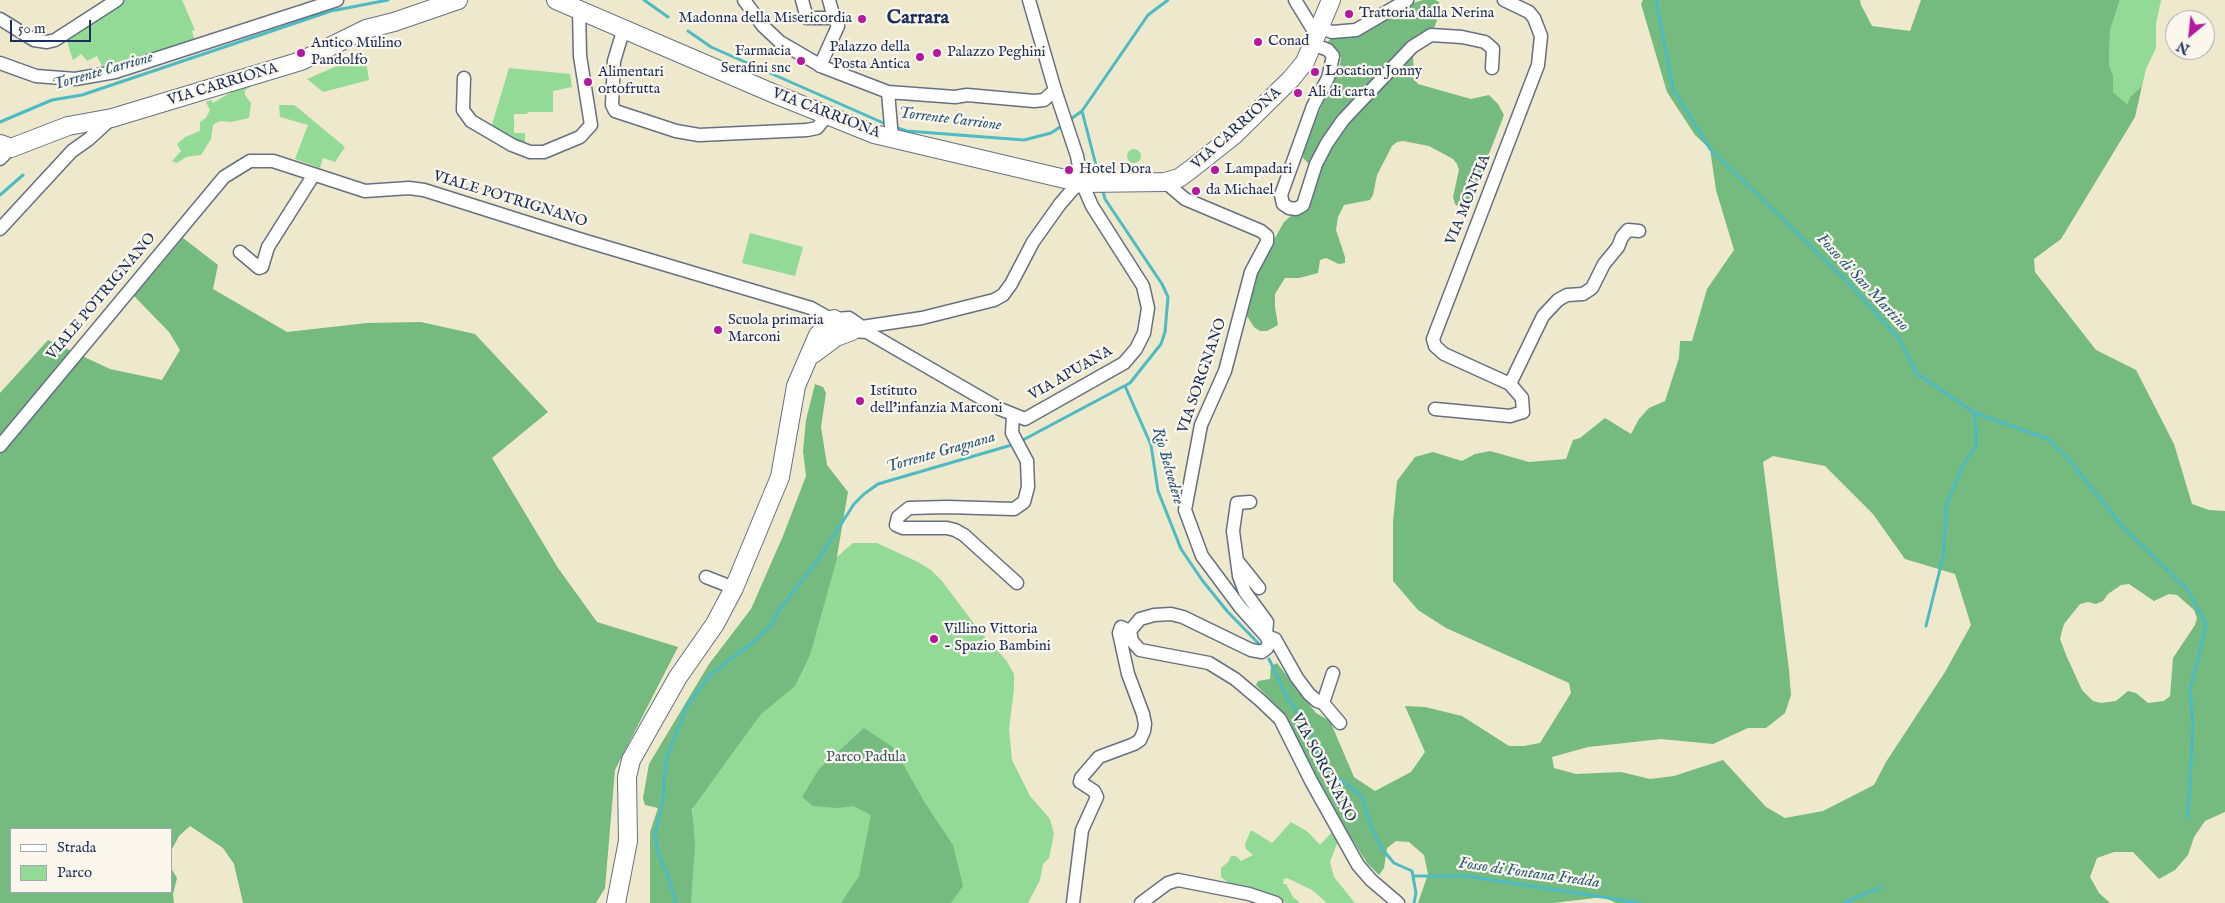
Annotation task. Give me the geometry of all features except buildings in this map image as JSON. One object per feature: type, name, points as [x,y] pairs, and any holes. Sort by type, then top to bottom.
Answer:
[{"type":"main road","name":"VIA CARRIONA","points":[[4,150],[68,126],[112,118],[301,61],[366,29],[430,5],[458,0]]},
{"type":"main road","name":"VIA CARRIONA","points":[[556,0],[827,116],[1054,181],[1094,182],[1165,182],[1179,178],[1233,136],[1291,80],[1305,62],[1331,0]]},
{"type":"main road","points":[[616,903],[628,842],[627,777],[631,760],[678,678],[725,608],[780,477],[796,386],[804,363],[818,336],[834,319]]},
{"type":"main road","points":[[804,363],[829,341],[860,330]]},
{"type":"street","points":[[0,19],[34,40],[47,42],[55,40],[116,0]]},
{"type":"street","points":[[0,63],[36,76],[75,79],[115,72],[337,0]]},
{"type":"street","points":[[744,0],[776,40],[820,66],[888,92],[955,97],[968,95],[1034,101],[1044,100],[1055,90]]},
{"type":"street","points":[[802,0],[806,18],[834,18]]},
{"type":"street","points":[[820,66],[838,26],[829,0]]},
{"type":"street","name":"VIA APUANA","points":[[1014,416],[1025,419],[1124,363],[1136,349],[1144,333],[1148,308],[1143,286],[1092,206],[1094,182],[1077,156],[1055,90],[1029,0]]},
{"type":"street","points":[[1295,0],[1317,36],[1333,56],[1328,78],[1312,106],[1281,195],[1284,204],[1289,208],[1296,209],[1303,205],[1316,164],[1326,142],[1343,120],[1412,48],[1431,35],[1462,37],[1486,42],[1493,49],[1492,68]]},
{"type":"street","points":[[1317,36],[1332,32],[1356,30],[1407,0]]},
{"type":"street","name":"VIA MONTIA","points":[[1504,0],[1522,8],[1534,18],[1541,36],[1538,65],[1433,338],[1435,346],[1444,354],[1510,384]]},
{"type":"street","points":[[464,78],[463,110],[471,120],[512,145],[530,152],[544,152],[580,137],[591,125],[580,56],[579,9]]},
{"type":"street","points":[[624,28],[614,61],[612,106],[615,111],[676,131],[700,135],[807,130],[817,128],[827,116]]},
{"type":"street","points":[[888,92],[892,136]]},
{"type":"street","points":[[0,228],[72,151],[89,139],[112,118]]},
{"type":"street","name":"VIALE POTRIGNANO","points":[[0,446],[224,177],[250,162],[258,161],[272,161],[313,176],[365,191],[409,188],[424,190],[579,239],[811,308],[860,330],[1014,416]]},
{"type":"street","points":[[240,252],[259,268],[262,267],[268,247],[313,176]]},
{"type":"street","points":[[1054,181],[1060,190],[1060,204]]},
{"type":"street","points":[[860,330],[922,318],[994,300],[1002,295],[1012,284],[1033,242],[1060,204],[1073,190],[1094,182]]},
{"type":"street","name":"VIA SORGNANO","points":[[1165,182],[1185,199],[1261,231],[1267,236],[1267,242],[1250,272],[1239,324],[1225,371],[1201,425],[1185,510],[1202,556],[1240,607],[1268,639]]},
{"type":"street","points":[[1435,408],[1510,416],[1523,412],[1522,398],[1510,384],[1543,316],[1558,300],[1567,295],[1583,294],[1592,288],[1604,264],[1618,248],[1622,237],[1628,230],[1639,231]]},
{"type":"street","points":[[1014,416],[1012,433],[1025,456],[1028,487],[1024,502],[1014,509],[908,508],[898,517],[896,525],[903,528],[947,528],[956,530],[1017,583]]},
{"type":"street","points":[[1073,903],[1082,830],[1097,797],[1094,791],[1080,782],[1081,778],[1098,757],[1134,744],[1144,732],[1143,714],[1128,674],[1119,633],[1121,627],[1130,631],[1140,619],[1154,615],[1171,614],[1183,617],[1251,650],[1262,652],[1267,648],[1267,622],[1245,592],[1239,576],[1233,532],[1237,504],[1250,502]]},
{"type":"street","points":[[1237,561],[1259,588]]},
{"type":"street","points":[[706,576],[734,588]]},
{"type":"street","name":"VIA SORGNANO","points":[[1130,631],[1132,641],[1140,650],[1209,663],[1222,670],[1260,700],[1280,719],[1346,847],[1372,880],[1398,903]]},
{"type":"street","points":[[1268,639],[1275,639],[1297,678],[1309,694],[1317,701],[1323,703],[1340,723]]},
{"type":"street","points":[[1323,703],[1333,673]]},
{"type":"street","points":[[1141,903],[1168,883],[1178,880],[1249,894],[1276,903]]},
{"type":"green space","points":[[123,0],[182,0],[195,30],[192,31],[195,42],[102,66],[97,56],[87,61],[81,54],[73,60],[66,38]]},
{"type":"green space","points":[[1423,0],[1435,0],[1439,2],[1441,8],[1435,26],[1417,44],[1413,56],[1414,79],[1418,84],[1471,99],[1489,95],[1498,104],[1504,115],[1470,203],[1466,208],[1460,208],[1455,204],[1453,197],[1459,170],[1453,159],[1429,146],[1403,141],[1397,142],[1392,146],[1377,175],[1373,195],[1370,200],[1344,205],[1338,217],[1336,230],[1345,257],[1345,263],[1339,264],[1326,258],[1320,260],[1318,273],[1299,278],[1285,278],[1275,294],[1278,325],[1267,331],[1260,331],[1254,327],[1247,316],[1259,266],[1284,222],[1294,213],[1312,167],[1303,158],[1304,146],[1340,64],[1341,57],[1326,44],[1332,37],[1406,5]]},
{"type":"green space","points":[[1643,0],[1860,0],[1872,26],[1910,31],[1921,0],[2120,0],[2110,30],[2109,65],[2113,75],[2113,92],[2127,104],[2130,97],[2142,86],[2135,117],[2061,239],[2034,259],[2035,272],[2096,350],[2136,370],[2174,444],[2192,504],[2209,510],[2225,511],[2225,812],[2205,821],[2194,837],[2188,855],[2175,870],[2159,879],[2133,852],[2114,852],[2097,858],[2090,877],[2099,893],[2110,903],[1616,903],[1604,897],[1553,903],[1418,903],[1428,874],[1424,855],[1409,842],[1396,841],[1387,848],[1384,868],[1379,875],[1367,863],[1326,798],[1286,715],[1256,685],[1258,681],[1270,679],[1271,666],[1277,663],[1316,713],[1330,721],[1354,777],[1375,791],[1411,772],[1425,752],[1405,706],[1425,707],[1462,716],[1509,746],[1524,746],[1540,743],[1571,693],[1569,683],[1446,628],[1418,610],[1393,581],[1393,522],[1397,481],[1415,457],[1433,452],[1462,461],[1475,454],[1490,451],[1529,462],[1566,459],[1573,440],[1580,438],[1605,418],[1631,434],[1639,419],[1649,408],[1665,401],[1679,358],[1680,341],[1692,341],[1707,289],[1734,250],[1716,190],[1710,149],[1695,135],[1667,92],[1641,4]],"holes":[[[1773,456],[1825,466],[1873,514],[1905,559],[1955,574],[1971,625],[1945,672],[1886,762],[1874,785],[1823,811],[1785,818],[1766,807],[1723,760],[1674,776],[1650,779],[1621,772],[1576,774],[1554,768],[1552,757],[1588,747],[1661,739],[1713,744],[1748,728],[1766,728],[1785,713],[1791,695],[1789,670],[1763,462]],[[2129,584],[2154,601],[2169,594],[2177,595],[2194,610],[2197,618],[2195,625],[2173,658],[2170,696],[2164,701],[2148,703],[2136,693],[2128,691],[2116,701],[2101,703],[2093,701],[2082,690],[2066,655],[2060,639],[2064,624],[2080,604],[2088,602],[2096,604],[2103,601],[2108,594],[2121,585]]]},
{"type":"green space","points":[[2120,0],[2161,0],[2156,24],[2156,48],[2146,69],[2142,86],[2130,97],[2127,104],[2113,92],[2113,75],[2109,65],[2110,30]]},
{"type":"green space","points":[[365,54],[369,80],[323,92],[307,79]]},
{"type":"green space","points":[[509,68],[570,74],[572,87],[553,91],[553,112],[514,114],[514,133],[525,133],[525,144],[518,144],[491,128]]},
{"type":"green space","points":[[256,83],[245,90],[245,95],[251,103],[249,118],[231,122],[218,122],[213,125],[211,139],[201,155],[186,157],[177,163],[172,161],[181,151],[177,144],[185,137],[200,131],[200,122],[206,118],[210,110],[206,102],[211,100],[213,103],[233,91]]},
{"type":"green space","points":[[279,105],[294,105],[345,147],[335,162],[323,158],[320,168],[295,159],[308,125],[280,117]]},
{"type":"green space","points":[[1131,149],[1137,149],[1141,156],[1137,163],[1131,163],[1127,159],[1127,153]]},
{"type":"green space","points":[[750,233],[803,247],[795,276],[742,263]]},
{"type":"green space","points":[[183,238],[218,265],[213,289],[287,332],[367,323],[421,322],[475,334],[548,412],[492,458],[558,568],[597,622],[678,647],[615,770],[605,888],[596,903],[243,903],[234,864],[223,848],[190,826],[179,836],[172,849],[172,828],[10,828],[10,893],[172,893],[172,870],[177,878],[173,894],[174,903],[0,903],[0,393],[48,340],[110,369],[162,380],[180,350],[169,332],[134,296]]},
{"type":"green space","points":[[815,384],[823,387],[826,393],[821,427],[827,465],[848,492],[836,562],[810,655],[795,686],[761,714],[692,809],[695,844],[691,903],[650,903],[650,832],[658,808],[645,805],[643,798],[649,764],[709,664],[751,609],[783,536],[806,476],[803,451],[806,420]]},
{"type":"green space","name":"Parco Padula","points":[[853,543],[877,543],[931,570],[942,581],[978,629],[1006,660],[1014,674],[1009,729],[1012,760],[1030,796],[1050,819],[1054,834],[1049,858],[1043,864],[1040,880],[1028,903],[685,903],[695,781],[825,567]]},
{"type":"green space","points":[[864,728],[894,748],[925,803],[953,845],[963,886],[951,903],[841,903],[859,876],[871,815],[853,806],[838,808],[813,806],[802,797],[819,769]]},
{"type":"green space","points":[[1291,822],[1308,832],[1320,845],[1332,832],[1338,841],[1330,862],[1334,877],[1355,903],[1327,903],[1312,890],[1287,878],[1284,879],[1283,884],[1286,884],[1293,897],[1300,903],[1285,903],[1268,895],[1230,884],[1221,877],[1221,868],[1228,862],[1231,856],[1236,856],[1241,861],[1253,855],[1246,849],[1245,844],[1251,830],[1272,843]]},
{"type":"waterway","name":"Torrente Carrione","points":[[0,122],[52,100],[82,95],[331,11],[388,0]]},
{"type":"waterway","name":"Torrente Carrione","points":[[644,0],[668,17]]},
{"type":"waterway","name":"Torrente Carrione","points":[[1068,121],[1082,111],[1148,15],[1168,0]]},
{"type":"waterway","name":"Fosso di San Martino","points":[[1656,0],[1673,89],[1710,149],[1851,285],[1900,340],[1916,373],[1975,413],[2048,439],[2070,461],[2123,527],[2188,590],[2206,625],[2190,690],[2193,724],[2188,818]]},
{"type":"waterway","name":"Torrente Carrione","points":[[688,31],[711,47],[888,125]]},
{"type":"waterway","name":"Torrente Gragnana","points":[[1082,111],[1099,177]]},
{"type":"waterway","name":"Torrente Carrione","points":[[894,127],[907,131],[1024,140],[1051,133],[1063,125]]},
{"type":"waterway","points":[[0,195],[23,175]]},
{"type":"waterway","name":"Torrente Gragnana","points":[[1021,441],[1130,383],[1161,344],[1165,332],[1168,297],[1162,284],[1105,199],[1102,188]]},
{"type":"waterway","name":"Rio Belvedere","points":[[1125,386],[1151,445],[1158,491],[1181,549],[1202,580],[1227,611],[1260,645]]},
{"type":"waterway","points":[[1926,626],[1944,553],[1946,506],[1963,465],[1976,446],[1975,414]]},
{"type":"waterway","name":"Torrente Gragnana","points":[[676,903],[668,876],[658,853],[655,835],[663,799],[666,759],[687,706],[710,675],[757,639],[771,625],[777,613],[818,560],[854,504],[864,494],[878,484],[1015,444]]},
{"type":"waterway","name":"Rio Belvedere","points":[[1269,659],[1288,699],[1310,731],[1326,769],[1362,796],[1371,827],[1383,850],[1394,863],[1412,871],[1416,893],[1414,903]]},
{"type":"waterway","name":"Fosso di Fontana Fredda","points":[[1413,876],[1466,876],[1641,903]]},
{"type":"waterway","name":"Fosso di Fontana Fredda","points":[[1843,903],[1882,887]]},
{"type":"place","name":"Trattoria dalla Nerina","points":[[1349,14]]},
{"type":"place","name":"Madonna della Misericordia","points":[[862,19]]},
{"type":"place","name":"Conad","points":[[1258,42]]},
{"type":"place","name":"Antico Mulino Pandolfo","points":[[301,53]]},
{"type":"place","name":"Palazzo Peghini","points":[[937,53]]},
{"type":"place","name":"Palazzo della Posta Antica","points":[[920,57]]},
{"type":"place","name":"Farmacia Serafini snc","points":[[801,61]]},
{"type":"place","name":"Location Jonny","points":[[1315,72]]},
{"type":"place","name":"Alimentari ortofrutta","points":[[588,82]]},
{"type":"place","name":"Ali di carta","points":[[1298,93]]},
{"type":"place","name":"Hotel Dora","points":[[1069,170]]},
{"type":"place","name":"Lampadari","points":[[1215,170]]},
{"type":"place","name":"da Michael","points":[[1196,191]]},
{"type":"place","name":"Scuola primaria Marconi","points":[[718,330]]},
{"type":"place","name":"Istituto dell'infanzia Marconi","points":[[860,401]]},
{"type":"place","name":"Villino Vittoria - Spazio Bambini","points":[[934,639]]},
{"type":"district","name":"Carrara","points":[[918,19]]}]
